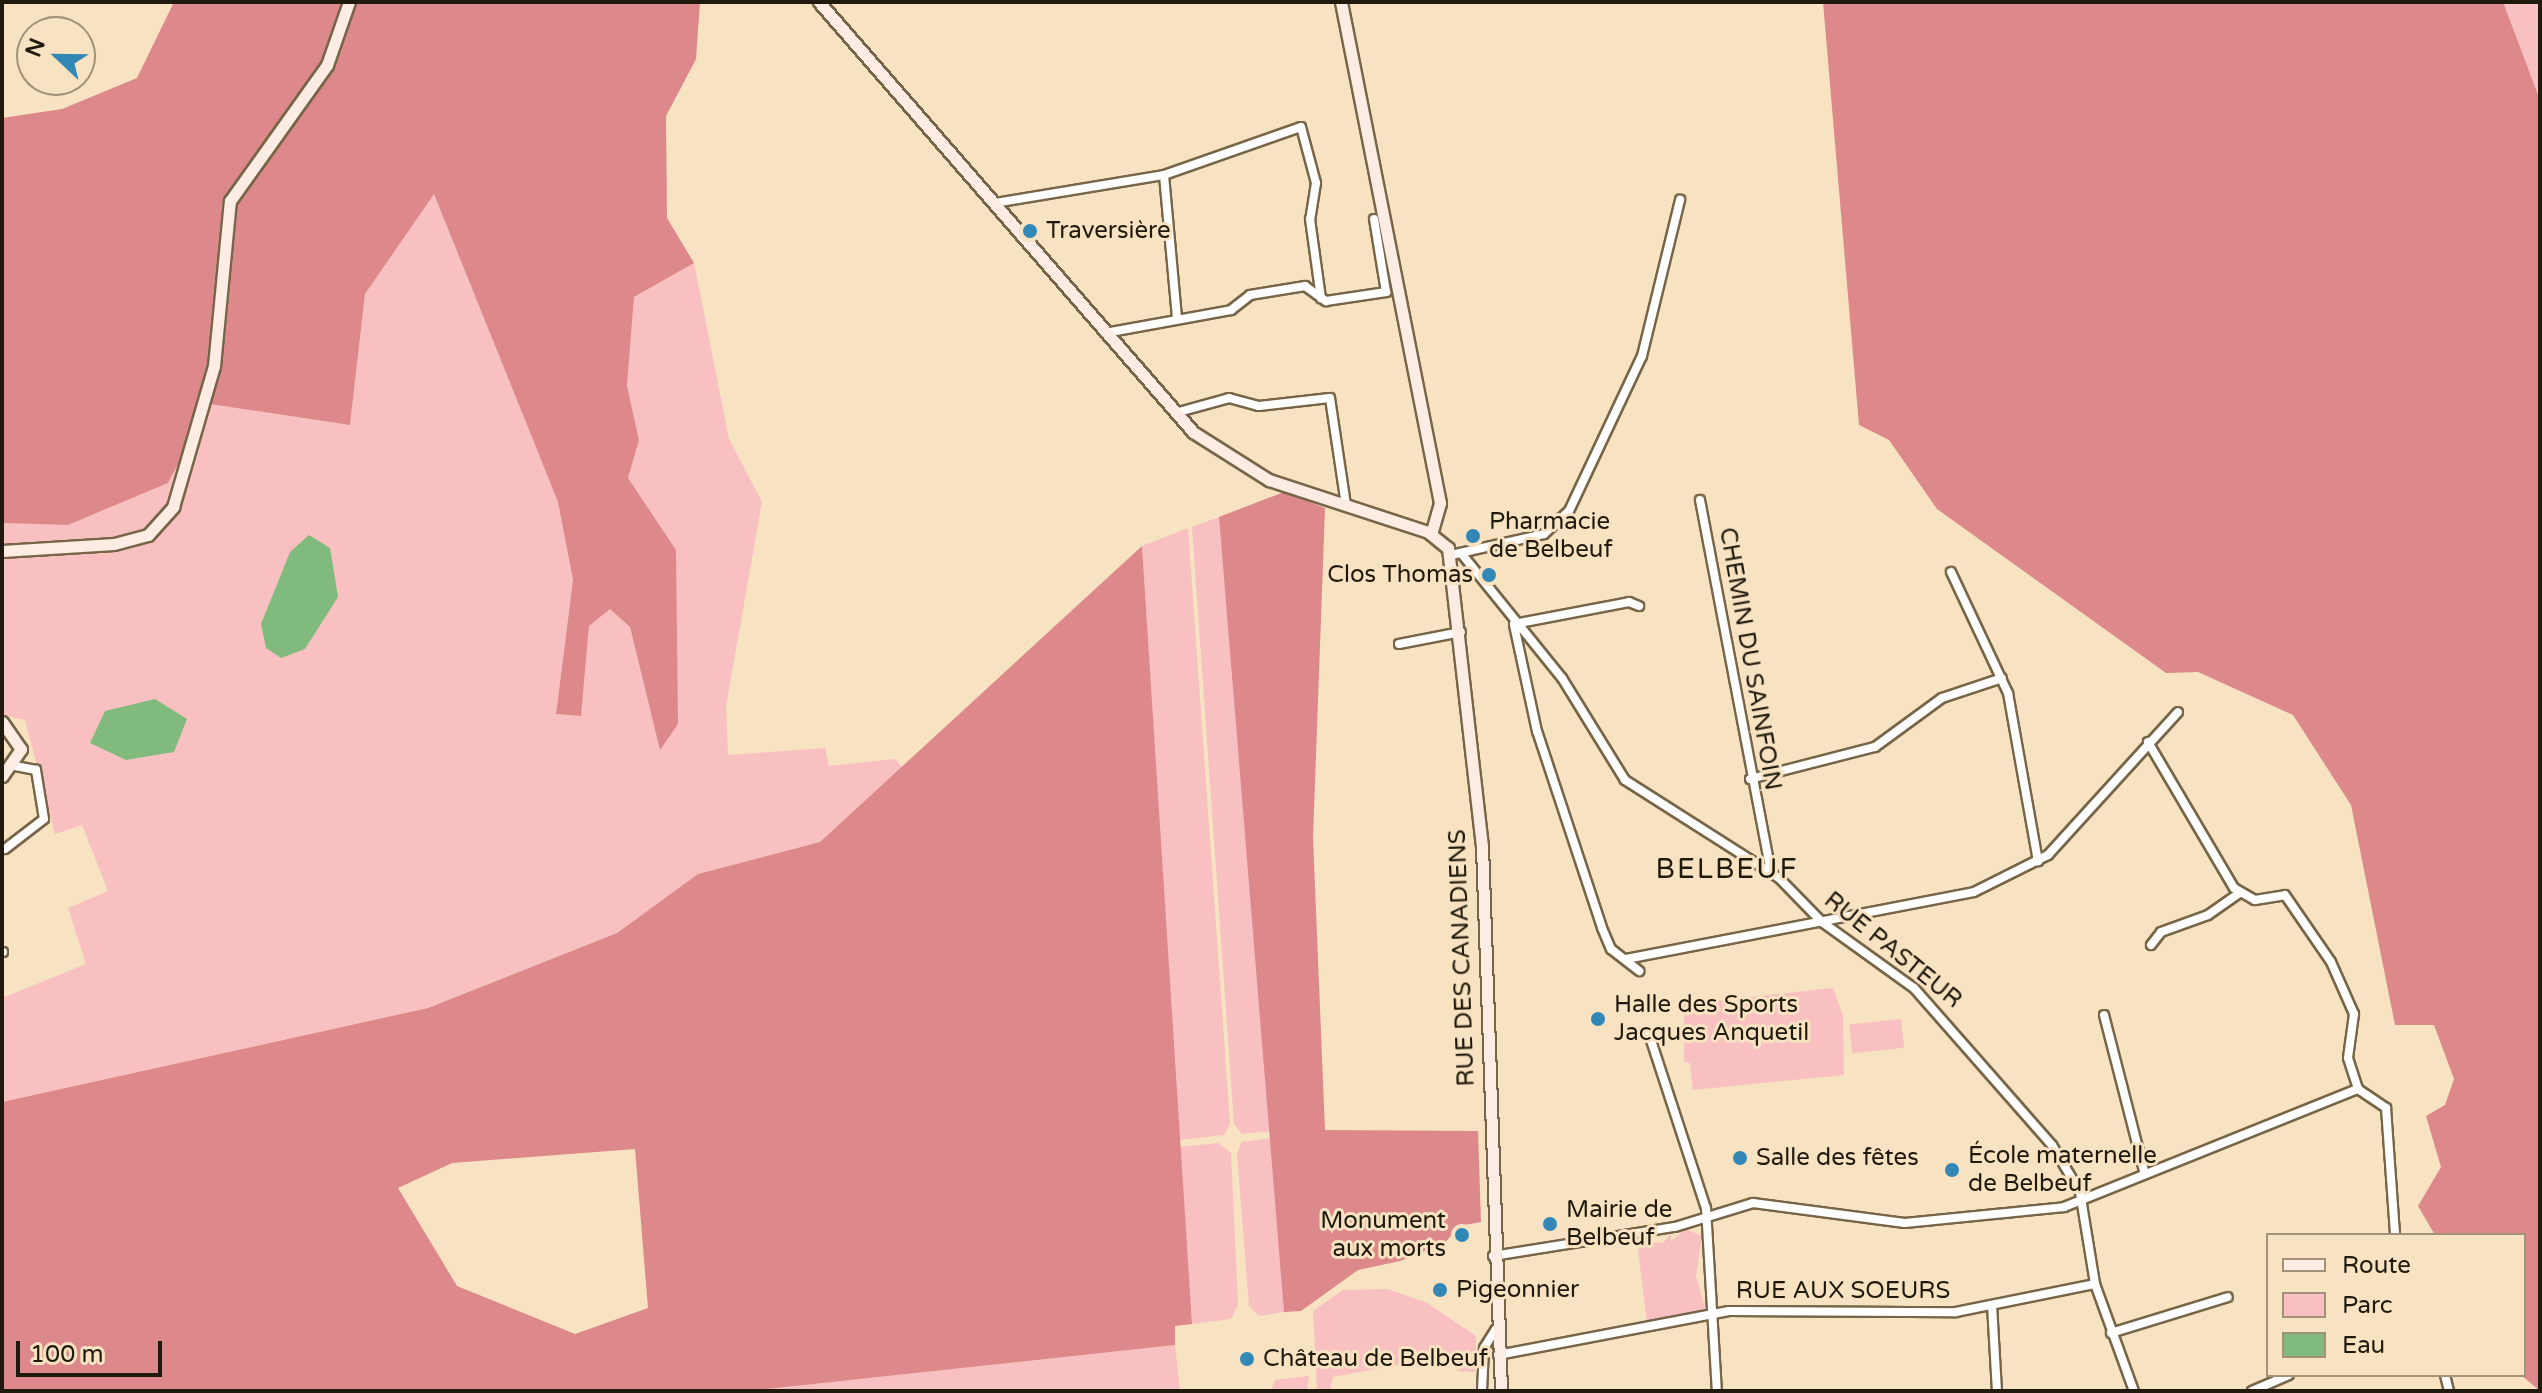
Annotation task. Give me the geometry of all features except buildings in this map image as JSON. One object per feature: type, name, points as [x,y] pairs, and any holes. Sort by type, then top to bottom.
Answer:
[{"type":"street","points":[[2,551],[114,544],[148,535],[173,507],[214,366],[230,201],[327,65],[349,2]]},
{"type":"street","points":[[819,2],[1175,413],[1242,466],[1431,534],[1456,554],[1560,524],[1596,463],[1642,356],[1680,200]]},
{"type":"street","points":[[1341,2],[1440,503],[1431,534]]},
{"type":"street","points":[[995,203],[1164,175],[1301,127],[1316,183],[1310,219],[1321,298]]},
{"type":"street","points":[[1164,175],[1177,317]]},
{"type":"street","points":[[1105,333],[1305,286],[1321,298],[1386,292],[1374,219]]},
{"type":"street","points":[[1175,413],[1229,398],[1259,406],[1330,398],[1346,505]]},
{"type":"street","name":"CHEMIN DU SAINFOIN","points":[[1700,500],[1730,630],[1731,687],[1771,872]]},
{"type":"street","name":"RUE PASTEUR","points":[[1456,554],[1562,678],[1625,780],[1771,872],[1822,922],[1956,1027],[2065,1163],[2081,1198],[2095,1284],[2134,1391]]},
{"type":"street","name":"RUE DES CANADIENS","points":[[1456,554],[1484,894],[1493,1256],[1501,1391]]},
{"type":"street","points":[[1951,572],[2002,678],[2038,861]]},
{"type":"street","points":[[1639,606],[1629,602],[1514,624],[1537,731],[1597,914],[1611,949],[1639,971]]},
{"type":"street","points":[[1399,644],[1462,632]]},
{"type":"street","points":[[1750,779],[1875,747],[1942,698],[2002,678]]},
{"type":"street","points":[[1626,959],[1974,892],[2038,861],[2178,712]]},
{"type":"street","points":[[2,722],[18,737],[15,766],[2,776]]},
{"type":"street","points":[[2148,742],[2239,893],[2264,901],[2285,895],[2351,1003],[2348,1058],[2358,1089],[2385,1103],[2395,1233]]},
{"type":"street","points":[[5,849],[44,819],[36,770],[15,766]]},
{"type":"street","points":[[2151,945],[2161,932],[2208,915],[2239,893]]},
{"type":"street","points":[[2104,1015],[2144,1171]]},
{"type":"street","points":[[1649,1034],[1706,1214],[1717,1391]]},
{"type":"street","points":[[1493,1256],[1619,1239],[1753,1203],[1930,1223],[2064,1207],[2144,1171],[2358,1089]]},
{"type":"street","name":"RUE AUX SOEURS","points":[[1497,1355],[1711,1314],[1775,1307],[1956,1312],[2095,1284]]},
{"type":"street","points":[[2111,1333],[2228,1297]]},
{"type":"street","points":[[1992,1305],[1997,1391]]},
{"type":"street","points":[[1482,1391],[1484,1348],[1496,1329]]},
{"type":"street","points":[[2252,1391],[2284,1377]]},
{"type":"green space","points":[[2503,2],[2540,2],[2540,100]]},
{"type":"green space","points":[[434,193],[558,502],[573,580],[556,713],[581,716],[589,626],[610,609],[630,627],[660,749],[676,550],[628,478],[639,440],[627,387],[634,297],[694,263],[729,439],[762,502],[726,706],[728,755],[825,748],[829,766],[895,759],[902,767],[820,842],[698,874],[617,933],[428,1008],[2,1102],[2,998],[86,964],[68,908],[108,891],[82,825],[55,834],[25,720],[2,715],[2,523],[68,525],[168,483],[210,404],[350,425],[365,294]]},
{"type":"green space","points":[[1219,517],[1272,1131],[1242,1134],[1234,1124],[1192,527]]},
{"type":"green space","points":[[1188,528],[1230,1124],[1224,1135],[1179,1140],[1142,546]]},
{"type":"green space","points":[[1833,988],[1843,1016],[1844,1075],[1693,1090],[1690,1063],[1684,1062],[1684,1004]]},
{"type":"green space","points":[[1901,1019],[1904,1048],[1852,1053],[1849,1024]]},
{"type":"green space","points":[[1272,1138],[1284,1312],[1259,1316],[1249,1306],[1237,1153],[1242,1142]]},
{"type":"green space","points":[[1218,1143],[1231,1153],[1238,1305],[1231,1319],[1192,1324],[1179,1147]]},
{"type":"green space","points":[[1686,1229],[1702,1236],[1696,1276],[1706,1311],[1647,1322],[1637,1241],[1663,1243],[1671,1233],[1671,1241]]},
{"type":"green space","points":[[1388,1289],[1427,1303],[1476,1336],[1475,1372],[1457,1371],[1456,1354],[1333,1377],[1330,1391],[1317,1391],[1313,1311],[1343,1290]]},
{"type":"green space","points":[[1175,1345],[1180,1391],[748,1391]]},
{"type":"green space","points":[[1309,1376],[1307,1391],[1271,1391],[1275,1380]]},
{"type":"shaded area","points":[[174,2],[700,2],[696,59],[666,116],[667,218],[694,263],[634,297],[627,386],[639,440],[628,478],[676,550],[678,724],[660,750],[630,627],[610,609],[589,626],[581,716],[556,714],[573,580],[558,502],[434,194],[365,294],[350,425],[210,404],[168,483],[68,525],[2,523],[2,118],[62,109],[137,78]]},
{"type":"shaded area","points":[[1823,2],[2503,2],[2540,100],[2540,1391],[2523,1377],[2526,1377],[2526,1233],[2434,1233],[2418,1206],[2441,1167],[2426,1116],[2445,1105],[2454,1079],[2434,1025],[2395,1025],[2351,805],[2293,715],[2198,672],[2166,673],[1937,509],[1889,440],[1859,425]]},
{"type":"shaded area","points":[[1284,492],[1325,508],[1313,838],[1325,1130],[1478,1131],[1481,1222],[1459,1226],[1444,1244],[1400,1261],[1358,1270],[1301,1311],[1284,1312],[1219,517]]},
{"type":"shaded area","points":[[1142,546],[1192,1324],[1175,1326],[1175,1345],[748,1391],[2,1391],[2,1102],[428,1008],[617,933],[698,874],[820,842]],"holes":[[[635,1149],[648,1308],[575,1334],[457,1286],[398,1188],[452,1163]]]},
{"type":"water","points":[[309,535],[330,548],[338,597],[305,649],[281,658],[266,648],[261,624],[290,552]]},
{"type":"water","points":[[155,699],[187,719],[174,752],[126,760],[90,743],[105,711]]},
{"type":"place","name":"Traversière","points":[[1030,231]]},
{"type":"place","name":"Pharmacie de Belbeuf","points":[[1473,536]]},
{"type":"place","name":"Clos Thomas","points":[[1489,575]]},
{"type":"place","name":"Halle des Sports Jacques Anquetil","points":[[1598,1019]]},
{"type":"place","name":"Salle des fêtes","points":[[1740,1158]]},
{"type":"place","name":"École maternelle de Belbeuf","points":[[1952,1170]]},
{"type":"place","name":"Mairie de Belbeuf","points":[[1550,1224]]},
{"type":"place","name":"Monument aux morts","points":[[1462,1235]]},
{"type":"place","name":"Pigeonnier","points":[[1440,1290]]},
{"type":"place","name":"Château de Belbeuf","points":[[1247,1359]]},
{"type":"district","name":"BELBEUF","points":[[1727,869]]}]
